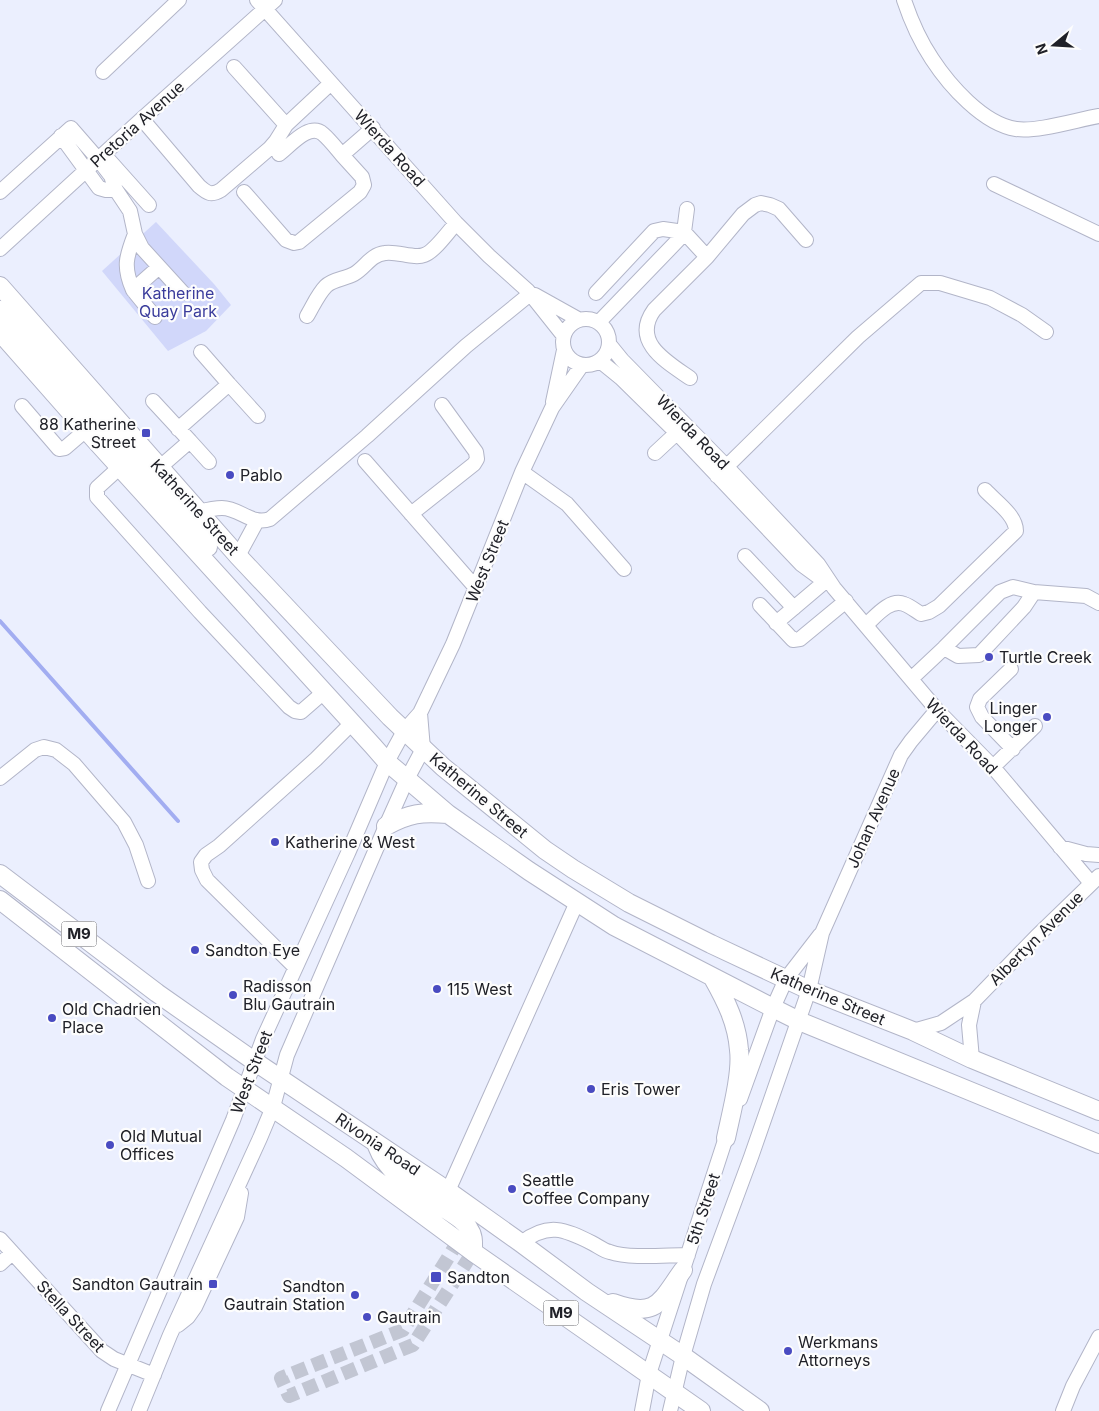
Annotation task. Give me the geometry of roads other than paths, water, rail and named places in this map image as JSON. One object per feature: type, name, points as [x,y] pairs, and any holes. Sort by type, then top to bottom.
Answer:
[{"type":"main road","name":"Katherine Street","points":[[0,286],[198,512],[404,731],[423,749],[545,850],[629,903],[711,944],[809,990],[913,1031],[972,1059],[1099,1111]]},
{"type":"main road","points":[[0,310],[345,702],[376,740],[387,762]]},
{"type":"main road","name":"Katherine Street","points":[[0,332],[86,430],[387,762],[448,814],[528,872],[614,926],[772,1008],[799,1021],[1099,1144]]},
{"type":"main road","points":[[386,826],[424,812],[448,814]]},
{"type":"main road","name":"Rivonia Road","points":[[0,874],[157,994],[448,1191],[587,1292],[683,1356],[760,1411]]},
{"type":"main road","name":"Rivonia Road","points":[[0,900],[227,1077],[346,1158],[473,1252],[701,1411]]},
{"type":"main road","points":[[713,978],[732,1018],[740,1052],[726,1138]]},
{"type":"main road","points":[[376,1143],[382,1158],[392,1170],[454,1214],[469,1227],[474,1239],[473,1252]]},
{"type":"main road","points":[[587,1292],[632,1309],[642,1310],[650,1308],[669,1293],[686,1263]]},
{"type":"street","points":[[103,72],[179,0]]},
{"type":"street","points":[[904,0],[919,37],[932,60],[982,114],[1007,127],[1028,130],[1099,116]]},
{"type":"street","name":"Wierda Road","points":[[266,3],[331,83],[456,222],[489,256],[529,292],[563,335]]},
{"type":"street","name":"Pretoria Avenue","points":[[0,249],[266,3]]},
{"type":"street","points":[[234,67],[286,126]]},
{"type":"street","points":[[142,119],[199,186],[207,193],[214,194],[270,148],[286,126],[331,83]]},
{"type":"street","points":[[342,155],[373,128]]},
{"type":"street","points":[[244,192],[286,240],[294,243],[299,242],[360,192],[364,185],[362,177],[322,132],[315,130],[307,131],[280,154]]},
{"type":"street","points":[[65,132],[101,156],[149,205]]},
{"type":"street","points":[[65,132],[99,188],[116,190]]},
{"type":"street","points":[[0,192],[65,132]]},
{"type":"street","points":[[101,156],[115,184],[116,190],[130,210],[136,234],[142,248],[183,293]]},
{"type":"street","points":[[994,184],[1099,234]]},
{"type":"street","points":[[690,378],[659,357],[650,344],[646,327],[648,318],[654,310],[707,257],[743,214],[762,203],[778,209],[806,240]]},
{"type":"street","points":[[598,322],[684,232],[687,209]]},
{"type":"street","points":[[307,316],[324,288],[330,283],[356,273],[372,257],[382,253],[395,252],[424,256],[430,252],[456,222]]},
{"type":"street","points":[[596,293],[654,231],[663,229],[684,232],[707,257]]},
{"type":"street","points":[[136,234],[126,258],[127,278],[133,290],[155,317]]},
{"type":"street","points":[[133,290],[159,267]]},
{"type":"street","points":[[722,471],[847,348],[921,283],[940,283],[990,298],[1022,315],[1046,332]]},
{"type":"street","points":[[198,512],[222,508],[235,510],[257,521],[270,519],[529,292]]},
{"type":"street","name":"Wierda Road","points":[[529,292],[578,319]]},
{"type":"street","points":[[585,318],[598,322],[605,328],[609,344],[608,350],[600,361],[582,365],[569,358],[564,350],[563,335],[566,328],[578,319],[585,318]]},
{"type":"street","name":"Wierda Road","points":[[609,344],[682,429],[769,521],[801,564],[829,583],[846,601],[938,710],[1060,846],[1095,879]]},
{"type":"street","name":"West Street","points":[[552,408],[564,350]]},
{"type":"street","points":[[201,352],[258,416]]},
{"type":"street","name":"Wierda Road","points":[[600,361],[682,429]]},
{"type":"street","name":"West Street","points":[[108,1411],[230,1128],[254,1061],[387,762],[404,731],[420,713],[453,644],[522,472],[552,408],[582,365]]},
{"type":"street","points":[[178,429],[228,384]]},
{"type":"street","points":[[153,401],[209,462]]},
{"type":"street","points":[[411,514],[474,464],[477,458],[476,452],[442,405]]},
{"type":"street","points":[[22,406],[59,449],[66,448],[86,430]]},
{"type":"street","points":[[655,453],[682,429]]},
{"type":"street","points":[[159,468],[190,441]]},
{"type":"street","points":[[365,461],[476,588]]},
{"type":"street","points":[[120,467],[97,488],[97,496],[200,612],[295,711],[301,712],[324,692]]},
{"type":"street","points":[[522,472],[567,504],[624,569]]},
{"type":"street","points":[[866,625],[887,606],[894,604],[902,603],[922,614],[939,606],[1016,531],[1013,519],[985,490]]},
{"type":"street","points":[[238,556],[257,521]]},
{"type":"street","points":[[745,556],[794,608]]},
{"type":"street","points":[[776,623],[829,583]]},
{"type":"street","points":[[911,678],[1000,592],[1013,587],[1034,592],[1086,596],[1099,603]]},
{"type":"street","points":[[944,648],[958,656],[979,655],[1024,606],[1034,592]]},
{"type":"street","points":[[760,605],[791,639],[796,640],[800,639],[846,601]]},
{"type":"street","points":[[1011,669],[980,699],[977,707],[982,717],[1013,749]]},
{"type":"street","name":"Johan Avenue","points":[[809,990],[822,933],[901,755],[910,740],[938,710]]},
{"type":"street","points":[[420,713],[423,749]]},
{"type":"street","points":[[295,967],[207,880],[202,870],[201,862],[206,854],[219,846],[316,759],[352,723]]},
{"type":"street","points":[[992,768],[1035,726]]},
{"type":"street","points":[[0,778],[35,750],[44,747],[56,750],[74,764],[124,822],[136,845],[148,881]]},
{"type":"street","name":"West Street","points":[[138,1411],[273,1107],[287,1054],[386,826],[423,749]]},
{"type":"street","points":[[1060,846],[1086,854],[1099,855]]},
{"type":"street","name":"Albertyn Avenue","points":[[913,1031],[941,1024],[974,1001],[1095,879]]},
{"type":"street","points":[[448,1191],[576,902]]},
{"type":"street","name":"Johan Avenue","points":[[772,1008],[786,979],[822,933]]},
{"type":"street","name":"5th Street","points":[[670,1411],[683,1356],[713,1259],[751,1157],[809,990]]},
{"type":"street","points":[[972,1059],[969,1025],[974,1001]]},
{"type":"street","name":"5th Street","points":[[642,1411],[648,1374],[726,1138],[772,1008]]},
{"type":"street","points":[[521,1243],[540,1231],[553,1228],[571,1232],[610,1252],[686,1263]]},
{"type":"street","name":"Stella Street","points":[[0,1239],[102,1351],[127,1365],[154,1375]]},
{"type":"street","points":[[0,1264],[12,1252]]},
{"type":"street","points":[[1063,1411],[1073,1386],[1095,1356],[1099,1337]]},
{"type":"waterway","points":[[0,621],[178,821]]},
{"type":"tunnel","points":[[459,1240],[403,1330],[281,1378],[289,1396],[413,1345],[473,1252]]},
{"type":"place","name":"88 Katherine Street","points":[[146,433]]},
{"type":"place","name":"Pablo","points":[[230,475]]},
{"type":"place","name":"Turtle Creek","points":[[989,657]]},
{"type":"place","name":"Linger Longer","points":[[1047,717]]},
{"type":"place","name":"Katherine & West","points":[[275,842]]},
{"type":"place","name":"Sandton Eye","points":[[195,950]]},
{"type":"place","name":"115 West","points":[[437,989]]},
{"type":"place","name":"Radisson Blu Gautrain","points":[[233,995]]},
{"type":"place","name":"Old Chadrien Place","points":[[52,1018]]},
{"type":"place","name":"Eris Tower","points":[[591,1089]]},
{"type":"place","name":"Old Mutual Offices","points":[[110,1145]]},
{"type":"place","name":"Seattle Coffee Company","points":[[512,1189]]},
{"type":"place","name":"Sandton","points":[[436,1277]]},
{"type":"place","name":"Sandton Gautrain","points":[[213,1284]]},
{"type":"place","name":"Sandton Gautrain Station","points":[[355,1295]]},
{"type":"place","name":"Gautrain","points":[[367,1317]]},
{"type":"place","name":"Werkmans Attorneys","points":[[788,1351]]},
{"type":"park label","name":"Katherine Quay Park","points":[[178,302]]}]
